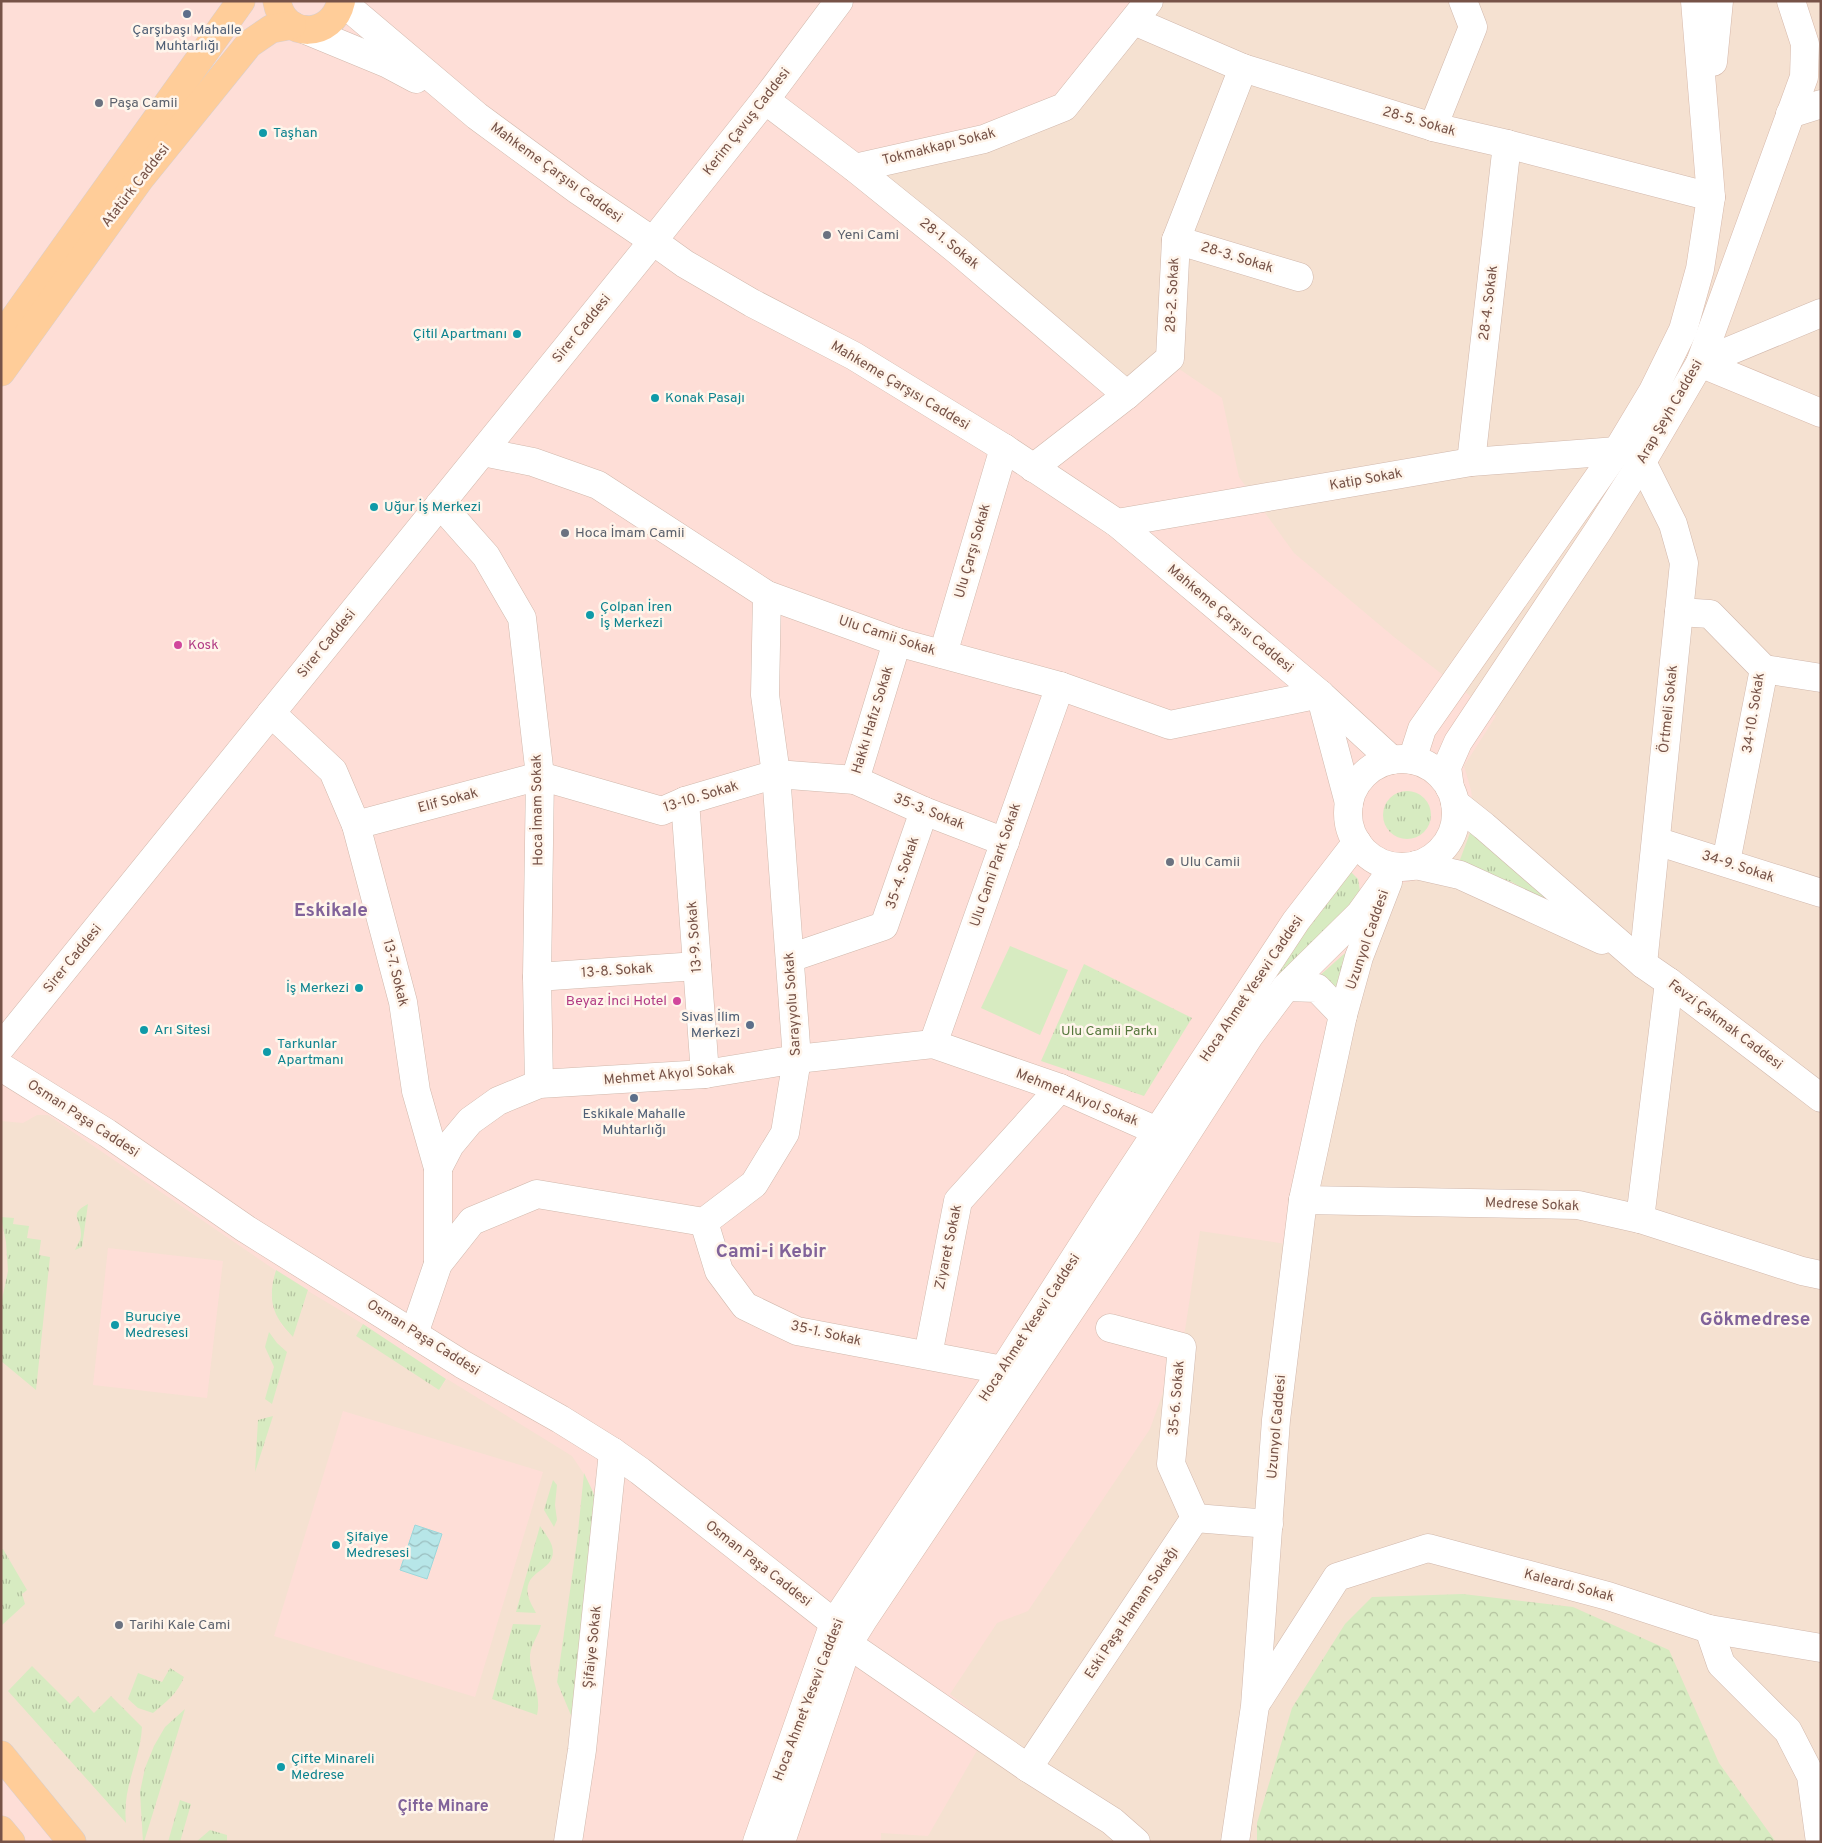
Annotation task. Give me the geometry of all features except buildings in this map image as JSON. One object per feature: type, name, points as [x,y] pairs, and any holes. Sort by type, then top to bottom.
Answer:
[{"type":"main road","name":"Atatürk Caddesi","points":[[1,337],[240,1]]},
{"type":"main road","points":[[277,1],[281,14],[299,27]]},
{"type":"main road","name":"Atatürk Caddesi","points":[[1,372],[128,194],[249,44],[270,29],[320,28],[332,20],[341,1]]},
{"type":"main road","points":[[1,1755],[72,1842]]},
{"type":"main road","points":[[1,1830],[11,1842]]},
{"type":"street","name":"Mahkeme Çarşısı Caddesi","points":[[341,1],[462,103],[579,192],[685,264],[752,303],[854,356],[1004,448],[1117,523],[1320,694]]},
{"type":"street","name":"Kerim Çavuş Caddesi","points":[[653,241],[765,100],[839,1]]},
{"type":"street","points":[[1433,128],[1473,27],[1463,1]]},
{"type":"street","name":"Arap Şeyh Caddesi","points":[[1402,760],[1617,451],[1653,391],[1683,330],[1700,269],[1711,197],[1695,1]]},
{"type":"street","points":[[1706,127],[1719,1]]},
{"type":"street","name":"Arap Şeyh Caddesi","points":[[1452,795],[1448,767],[1458,742],[1642,462],[1700,363],[1804,77],[1805,44],[1791,1]]},
{"type":"street","name":"28-5. Sokak","points":[[1142,11],[1243,68],[1433,128],[1507,144],[1711,197]]},
{"type":"street","name":"Tokmakkapı Sokak","points":[[855,168],[984,139],[1064,107],[1142,11]]},
{"type":"street","name":"Mahkeme Çarşısı Caddesi","points":[[299,27],[386,64],[462,103]]},
{"type":"street","name":"28-2. Sokak","points":[[1033,468],[1127,395],[1170,358],[1176,240],[1243,68]]},
{"type":"street","name":"28-1. Sokak","points":[[765,100],[855,168],[958,251],[1127,395]]},
{"type":"street","points":[[1790,114],[1821,104]]},
{"type":"street","name":"28-4. Sokak","points":[[1471,462],[1507,144]]},
{"type":"street","name":"28-3. Sokak","points":[[1176,240],[1299,277]]},
{"type":"street","name":"Sirer Caddesi","points":[[1,1047],[653,241]]},
{"type":"street","points":[[1700,363],[1821,313]]},
{"type":"street","points":[[1700,363],[1821,413]]},
{"type":"street","name":"Ulu Çarşı Sokak","points":[[943,654],[1004,448]]},
{"type":"street","name":"Katip Sokak","points":[[1117,523],[1471,462],[1617,451]]},
{"type":"street","name":"Ulu Camii Sokak","points":[[483,452],[533,462],[598,485],[767,595],[897,642],[1060,686],[1170,724],[1320,694]]},
{"type":"street","name":"Örtmeli Sokak","points":[[1636,958],[1656,841],[1684,563],[1674,524],[1642,462]]},
{"type":"street","name":"Hoca İmam Sokak","points":[[440,504],[486,556],[522,618],[540,776],[537,977],[539,1084]]},
{"type":"street","name":"Sarayyolu Sokak","points":[[704,1222],[754,1184],[785,1133],[797,1059],[776,774],[765,695],[767,595]]},
{"type":"street","name":"34-10. Sokak","points":[[1679,612],[1710,614],[1764,669],[1726,862]]},
{"type":"street","name":"Hakkı Hafız Sokak","points":[[776,774],[855,780],[897,642]]},
{"type":"street","points":[[1764,669],[1821,678]]},
{"type":"street","name":"Ulu Cami Park Sokak","points":[[933,1044],[1060,686]]},
{"type":"street","points":[[1320,694],[1402,760],[1431,768],[1443,778],[1452,795],[1455,821],[1447,842],[1431,859],[1405,866],[1373,859],[1357,842],[1352,833],[1349,821],[1349,803],[1320,694]]},
{"type":"street","name":"13-7. Sokak","points":[[271,713],[333,771],[356,826],[403,1002],[416,1091],[438,1168],[438,1264]]},
{"type":"street","points":[[1349,803],[1353,791],[1367,772],[1380,764],[1402,760]]},
{"type":"street","name":"13-10. Sokak","points":[[540,776],[662,811],[686,801],[776,774]]},
{"type":"street","name":"Elif Sokak","points":[[356,826],[540,776]]},
{"type":"street","name":"35-3. Sokak","points":[[855,780],[924,811],[1005,842]]},
{"type":"street","name":"Fevzi Çakmak Caddesi","points":[[1452,795],[1484,826],[1636,958],[1821,1098]]},
{"type":"street","name":"13-9. Sokak","points":[[686,801],[705,1074]]},
{"type":"street","name":"35-4. Sokak","points":[[790,958],[884,926],[924,811]]},
{"type":"street","name":"34-9. Sokak","points":[[1656,841],[1821,894]]},
{"type":"street","name":"Hoca Ahmet Yesevi Caddesi","points":[[757,1842],[841,1634],[1003,1370],[1157,1131],[1296,921],[1357,842]]},
{"type":"street","name":"Fevzi Çakmak Caddesi","points":[[1405,866],[1460,875],[1636,958]]},
{"type":"street","name":"Hoca Ahmet Yesevi Caddesi","points":[[781,1842],[841,1634],[1127,1226],[1250,1035],[1286,987],[1360,914],[1405,866]]},
{"type":"street","name":"Uzunyol Caddesi","points":[[1235,1842],[1255,1706],[1276,1420],[1303,1200],[1343,1015],[1359,957],[1405,866]]},
{"type":"street","name":"13-8. Sokak","points":[[537,977],[697,966]]},
{"type":"street","points":[[1640,1219],[1669,982]]},
{"type":"street","name":"Uzunyol Caddesi","points":[[1286,987],[1317,988],[1343,1015]]},
{"type":"street","name":"Mehmet Akyol Sokak","points":[[438,1168],[450,1144],[470,1121],[498,1100],[539,1084],[705,1074],[797,1059],[933,1044],[1060,1088],[1157,1131]]},
{"type":"street","name":"Osman Paşa Caddesi","points":[[1,1067],[107,1133],[246,1229],[462,1364],[560,1419],[613,1452],[647,1477],[841,1634],[1028,1768],[1112,1821],[1136,1842]]},
{"type":"street","name":"Ziyaret Sokak","points":[[928,1355],[958,1201],[1060,1088]]},
{"type":"street","points":[[414,1334],[438,1264],[472,1221],[537,1194],[704,1222]]},
{"type":"street","name":"Medrese Sokak","points":[[1303,1200],[1578,1204],[1640,1219],[1802,1271],[1821,1275]]},
{"type":"street","name":"35-1. Sokak","points":[[704,1222],[719,1270],[745,1306],[797,1331],[1003,1370]]},
{"type":"street","name":"35-6. Sokak","points":[[1110,1328],[1182,1347],[1171,1464],[1195,1518]]},
{"type":"street","name":"Şifaiye Sokak","points":[[568,1842],[582,1750],[613,1452]]},
{"type":"street","points":[[1195,1518],[1269,1524]]},
{"type":"street","name":"Eski Paşa Hamam Sokağı","points":[[1028,1768],[1195,1518]]},
{"type":"street","name":"Kaleardı Sokak","points":[[1255,1706],[1337,1577],[1428,1548],[1608,1596],[1709,1629],[1821,1648]]},
{"type":"street","points":[[1709,1629],[1721,1664],[1788,1731],[1811,1776],[1820,1842]]},
{"type":"shaded area","points":[[1,1],[1821,1],[1821,1842],[1,1842]]},
{"type":"shaded area","points":[[1,1],[1158,1],[1071,113],[883,176],[1126,383],[1157,354],[1222,398],[1239,477],[1294,553],[1394,637],[1496,716],[1464,766],[1471,790],[1473,808],[1470,828],[1460,849],[1449,863],[1431,877],[1398,884],[1354,1011],[1306,1247],[1200,1231],[1185,1330],[1150,1429],[1028,1611],[997,1623],[950,1694],[991,1726],[928,1836],[881,1833],[881,1842],[560,1842],[575,1725],[557,1682],[577,1541],[584,1474],[572,1456],[447,1379],[439,1390],[356,1336],[363,1324],[308,1291],[293,1337],[282,1326],[273,1308],[271,1295],[275,1270],[48,1115],[37,1115],[23,1123],[1,1121]]},
{"type":"shaded area","name":"Buruciye Medresesi","points":[[108,1248],[223,1261],[207,1398],[93,1385]]},
{"type":"shaded area","name":"Şifaiye Medresesi","points":[[343,1411],[543,1472],[475,1697],[274,1636]]},
{"type":"shaded area","points":[[1,1746],[80,1842],[1,1842]]},
{"type":"green space","points":[[1402,791],[1412,791],[1421,795],[1427,801],[1430,806],[1430,824],[1421,835],[1412,839],[1402,839],[1393,835],[1387,829],[1383,820],[1383,810],[1387,801],[1393,795]]},
{"type":"green space","points":[[1470,833],[1563,901],[1559,912],[1512,882],[1458,865]]},
{"type":"green space","points":[[1349,870],[1358,879],[1361,898],[1349,914],[1265,990]]},
{"type":"green space","points":[[1010,946],[1068,970],[1040,1035],[981,1008]]},
{"type":"green space","points":[[1353,946],[1343,995],[1318,977]]},
{"type":"green space","name":"Ulu Camii Parkı","points":[[1084,964],[1192,1018],[1144,1096],[1041,1061]]},
{"type":"green space","points":[[88,1204],[82,1247],[75,1250],[81,1235],[77,1214],[78,1211]]},
{"type":"green space","points":[[1,1217],[14,1218],[13,1224],[29,1226],[27,1238],[41,1240],[39,1255],[50,1257],[36,1390],[1,1361],[1,1304],[8,1271],[6,1242]]},
{"type":"green space","points":[[276,1270],[308,1290],[293,1337],[280,1322],[273,1306],[272,1290]]},
{"type":"green space","points":[[363,1324],[446,1379],[439,1390],[356,1336]]},
{"type":"green space","points":[[269,1332],[287,1352],[272,1404],[265,1399],[274,1367],[265,1347]]},
{"type":"green space","points":[[273,1416],[255,1472],[258,1420]]},
{"type":"green space","points":[[584,1473],[593,1492],[599,1513],[575,1725],[557,1682],[577,1541]]},
{"type":"green space","points":[[553,1480],[557,1485],[555,1505],[557,1520],[554,1527],[544,1510]]},
{"type":"green space","points":[[540,1526],[551,1543],[553,1554],[550,1561],[535,1574],[528,1586],[530,1602],[536,1613],[516,1612]]},
{"type":"green space","points":[[1,1549],[3,1549],[27,1590],[22,1594],[25,1604],[1,1626]]},
{"type":"green space","points":[[1463,1594],[1573,1607],[1669,1650],[1719,1763],[1776,1842],[1257,1842],[1257,1823],[1292,1708],[1345,1624],[1372,1597]]},
{"type":"green space","points":[[513,1624],[541,1625],[530,1655],[531,1670],[538,1700],[537,1715],[492,1699]]},
{"type":"green space","points":[[32,1666],[70,1704],[78,1696],[94,1713],[111,1696],[142,1727],[141,1740],[127,1797],[126,1823],[8,1691]]},
{"type":"green space","points":[[170,1668],[184,1677],[175,1693],[153,1713],[138,1708],[128,1699],[138,1673],[162,1682]]},
{"type":"green space","points":[[185,1709],[143,1842],[140,1792],[145,1768],[154,1746],[165,1727]]},
{"type":"green space","points":[[180,1800],[191,1804],[180,1842],[168,1842]]},
{"type":"green space","points":[[210,1830],[227,1835],[227,1842],[196,1842]]},
{"type":"water","points":[[415,1525],[442,1534],[427,1579],[400,1570]]},
{"type":"place","name":"Çarşıbaşı Mahalle Muhtarlığı","points":[[187,14]]},
{"type":"place","name":"Paşa Camii","points":[[99,103]]},
{"type":"place","name":"Taşhan","points":[[263,133]]},
{"type":"place","name":"Yeni Cami","points":[[827,235]]},
{"type":"place","name":"Çitil Apartmanı","points":[[517,334]]},
{"type":"place","name":"Konak Pasajı","points":[[655,398]]},
{"type":"place","name":"Uğur İş Merkezi","points":[[374,507]]},
{"type":"place","name":"Hoca İmam Camii","points":[[565,533]]},
{"type":"place","name":"Çolpan İren İş Merkezi","points":[[590,615]]},
{"type":"place","name":"Kosk","points":[[178,645]]},
{"type":"place","name":"Ulu Camii","points":[[1170,862]]},
{"type":"place","name":"İş Merkezi","points":[[359,988]]},
{"type":"place","name":"Beyaz İnci Hotel","points":[[677,1001]]},
{"type":"place","name":"Sivas İlim Merkezi","points":[[750,1025]]},
{"type":"place","name":"Arı Sitesi","points":[[144,1030]]},
{"type":"place","name":"Tarkunlar Apartmanı","points":[[267,1052]]},
{"type":"place","name":"Eskikale Mahalle Muhtarlığı","points":[[634,1098]]},
{"type":"place","name":"Buruciye Medresesi","points":[[115,1325]]},
{"type":"place","name":"Şifaiye Medresesi","points":[[336,1545]]},
{"type":"place","name":"Tarihi Kale Cami","points":[[119,1625]]},
{"type":"place","name":"Çifte Minareli Medrese","points":[[281,1767]]},
{"type":"district","name":"Eskikale","points":[[331,911]]},
{"type":"district","name":"Cami-i Kebir","points":[[771,1252]]},
{"type":"district","name":"Gökmedrese","points":[[1755,1320]]},
{"type":"district","name":"Çifte Minare","points":[[443,1807]]}]
